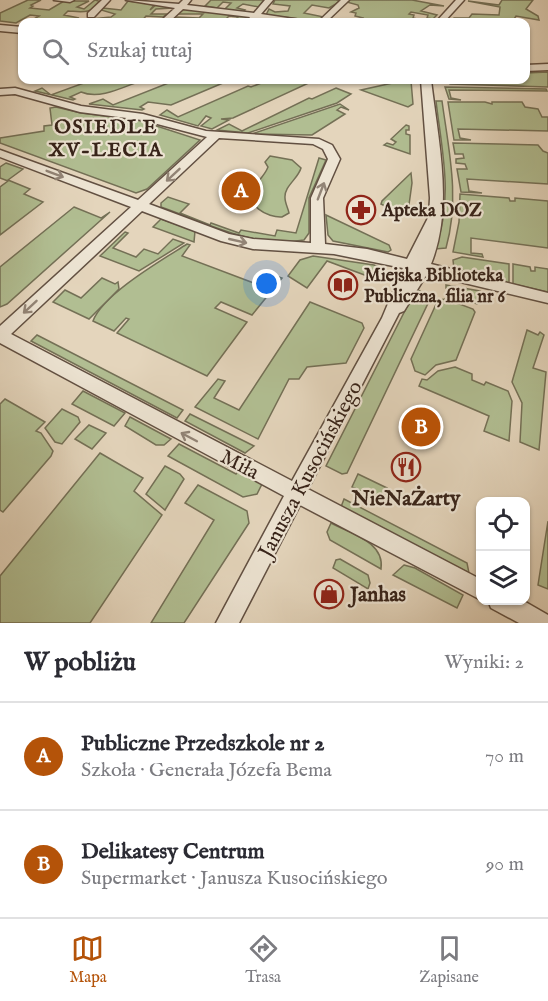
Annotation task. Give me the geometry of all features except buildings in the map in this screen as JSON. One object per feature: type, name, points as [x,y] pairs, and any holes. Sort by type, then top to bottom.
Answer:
[{"type":"street","points":[[57,0],[70,0]]},
{"type":"street","points":[[91,15],[106,0]]},
{"type":"street","points":[[130,0],[184,3],[280,18]]},
{"type":"street","points":[[254,18],[269,0]]},
{"type":"street","points":[[326,18],[345,0]]},
{"type":"street","points":[[444,18],[460,0]]},
{"type":"street","points":[[169,18],[184,3]]},
{"type":"street","points":[[0,28],[18,30]]},
{"type":"street","points":[[530,68],[548,68]]},
{"type":"street","name":"Janusza Kusocińskiego","points":[[228,622],[390,318],[415,285],[417,266],[433,242],[437,182],[426,84]]},
{"type":"street","points":[[0,92],[15,91],[80,109],[135,115],[216,135],[310,140],[328,147],[334,163],[317,198],[318,248]]},
{"type":"street","points":[[0,336],[216,135]]},
{"type":"street","points":[[0,153],[240,242],[367,254],[548,298]]},
{"type":"street","name":"Miła","points":[[0,336],[476,589]]},
{"type":"street","points":[[508,605],[541,623]]},
{"type":"green space","points":[[28,0],[41,0],[31,5],[33,6],[30,8],[49,10],[64,1],[89,1],[77,7],[84,9],[95,0],[102,2],[93,9],[68,11],[64,15],[79,18],[36,18],[39,16],[30,15],[18,18],[16,23],[0,21],[0,13]]},
{"type":"green space","points":[[211,0],[264,0],[259,7],[243,4],[237,8],[245,10],[243,12],[224,10],[231,3],[223,2],[217,8],[205,6]]},
{"type":"green space","points":[[275,0],[341,1],[329,8],[312,5],[304,13],[324,17],[322,18],[266,15],[269,9],[275,12],[288,11],[290,6],[273,4]]},
{"type":"green space","points":[[350,0],[412,0],[444,6],[430,5],[421,11],[437,15],[434,18],[411,12],[409,14],[414,15],[413,18],[363,18],[351,12],[359,8],[358,5],[348,2]]},
{"type":"green space","points":[[502,0],[533,0],[526,9],[538,16],[539,20],[516,16],[515,18],[469,18],[472,14],[499,15],[500,7],[468,1],[499,5]]},
{"type":"green space","points":[[128,1],[155,4],[150,10],[157,4],[169,5],[172,8],[156,9],[151,14],[168,14],[163,17],[101,18],[115,14],[101,10],[103,8],[121,10]]},
{"type":"green space","points":[[185,8],[249,16],[246,18],[229,16],[227,18],[199,18],[203,14],[176,14]]},
{"type":"green space","points":[[548,72],[548,87],[450,84],[530,84],[530,73]]},
{"type":"green space","points":[[81,84],[133,84],[104,94],[81,92],[70,97],[75,99],[51,95]]},
{"type":"green space","points":[[166,84],[221,84],[171,105],[148,102],[140,107],[144,109],[142,110],[89,104],[103,99],[113,105]]},
{"type":"green space","points":[[259,84],[306,84],[233,118],[221,119],[229,120],[212,129],[201,126],[211,118],[206,116],[198,126],[160,115],[167,110],[178,117],[248,86]]},
{"type":"green space","points":[[388,84],[411,84],[413,104],[408,107],[361,90]]},
{"type":"green space","points":[[445,87],[546,89],[547,91],[449,90],[451,98],[461,100],[449,99]]},
{"type":"green space","points":[[42,88],[51,95],[35,91]]},
{"type":"green space","points":[[336,88],[351,94],[337,103],[248,133],[217,130],[229,124],[242,131],[309,98],[312,99]]},
{"type":"green space","points":[[436,101],[442,101],[453,193],[446,248],[435,249],[441,230],[445,194],[445,175]]},
{"type":"green space","points":[[448,102],[492,104],[492,102],[522,102],[525,107],[538,109],[542,117],[548,117],[548,131],[458,129],[460,138],[471,140],[454,140]]},
{"type":"green space","points":[[340,104],[349,110],[341,107],[337,110],[345,114],[312,135],[252,134]]},
{"type":"green space","points":[[56,107],[81,113],[138,120],[200,140],[147,189],[136,193],[0,143],[0,138],[44,131],[44,126],[52,125],[50,108]]},
{"type":"green space","points":[[406,125],[409,126],[406,134],[410,135],[410,154],[384,145],[387,143],[393,145],[396,142],[391,139]]},
{"type":"green space","points":[[453,143],[538,145],[548,153],[548,184],[467,179],[469,191],[482,193],[461,192],[457,169],[467,169],[465,164],[456,163],[456,159],[464,158],[463,154],[455,154]]},
{"type":"green space","points":[[270,156],[292,160],[301,168],[285,194],[289,213],[282,217],[264,213],[254,205],[252,199],[251,193],[267,170],[265,162]]},
{"type":"green space","points":[[319,158],[326,160],[309,198],[309,233],[304,240],[267,241],[249,237],[212,226],[161,207],[161,203],[168,197],[189,204],[180,213],[210,225],[211,223],[239,233],[241,230],[275,236],[277,230],[296,233]]},
{"type":"green space","points":[[6,163],[23,169],[8,180],[30,189],[24,194],[43,202],[0,235],[0,187],[8,181],[0,178],[0,167]]},
{"type":"green space","points":[[411,173],[408,212],[402,214],[381,204],[382,201]]},
{"type":"green space","points":[[460,194],[509,198],[510,201],[515,201],[515,198],[548,201],[548,248],[471,238],[471,253],[482,254],[483,257],[453,252],[459,222]]},
{"type":"green space","points":[[74,207],[101,218],[110,212],[7,304],[0,307],[0,267]]},
{"type":"green space","points":[[326,215],[389,245],[391,250],[388,252],[333,241],[328,235]]},
{"type":"green space","points":[[161,219],[195,231],[194,242],[153,227]]},
{"type":"green space","points":[[125,232],[128,233],[113,248],[136,257],[144,249],[158,254],[173,239],[184,243],[139,271],[100,256]]},
{"type":"green space","points":[[187,244],[190,245],[182,256],[267,288],[276,276],[282,278],[252,315],[221,302],[215,308],[247,322],[207,376],[117,333],[129,319],[126,318],[114,331],[93,321],[108,300],[121,289]]},
{"type":"green space","points":[[313,256],[374,265],[384,271],[378,280],[327,261],[307,288],[288,276],[300,260]]},
{"type":"green space","points":[[462,257],[509,264],[509,283],[454,269],[453,260]]},
{"type":"green space","points":[[513,264],[530,267],[531,271],[535,271],[535,267],[548,269],[548,292],[513,284]]},
{"type":"green space","points":[[102,278],[115,284],[118,282],[119,289],[89,319],[53,302],[65,290],[81,298]]},
{"type":"green space","points":[[446,285],[480,291],[483,293],[480,302],[477,304],[450,294]]},
{"type":"green space","points":[[416,289],[431,297],[347,473],[342,474],[326,466]]},
{"type":"green space","points":[[446,299],[473,309],[475,312],[456,360],[436,365],[425,375],[415,371],[411,359],[438,300]]},
{"type":"green space","points":[[310,302],[362,323],[364,328],[346,363],[307,367],[299,379],[289,379],[258,439],[195,407],[218,379],[225,381],[214,398],[239,410]]},
{"type":"green space","points":[[527,330],[544,335],[533,368],[546,372],[539,450],[520,442],[522,403],[512,382]]},
{"type":"green space","points":[[37,335],[183,410],[177,418],[31,341]]},
{"type":"green space","points":[[455,367],[472,374],[472,380],[484,385],[486,382],[508,391],[512,401],[509,441],[484,431],[489,416],[419,386],[422,379],[427,380],[438,371]]},
{"type":"green space","points":[[83,391],[125,413],[114,426],[72,404]]},
{"type":"green space","points":[[5,399],[45,422],[36,431],[41,433],[53,451],[3,512],[0,510],[0,404]]},
{"type":"green space","points":[[62,409],[78,417],[80,422],[62,444],[55,442],[45,428]]},
{"type":"green space","points":[[190,414],[254,446],[245,453],[185,421]]},
{"type":"green space","points":[[130,417],[171,439],[164,445],[156,445],[125,426]]},
{"type":"green space","points":[[89,425],[106,433],[92,449],[75,439]]},
{"type":"green space","points":[[179,444],[236,474],[238,471],[262,484],[257,494],[243,497],[168,456]]},
{"type":"green space","points":[[100,453],[143,478],[134,491],[162,515],[90,623],[0,623],[0,576]]},
{"type":"green space","points":[[165,466],[180,474],[184,479],[165,510],[146,494]]},
{"type":"green space","points":[[358,474],[387,488],[382,502],[352,487]]},
{"type":"green space","points":[[198,485],[247,511],[249,523],[184,623],[151,623],[214,520],[185,503]]},
{"type":"green space","points":[[344,499],[467,563],[469,573],[341,507]]},
{"type":"green space","points":[[548,521],[548,589],[538,585]]},
{"type":"green space","points":[[331,523],[372,545],[381,560],[381,569],[330,540],[327,532]]},
{"type":"green space","points":[[340,559],[368,575],[370,583],[368,589],[333,568],[336,560]]},
{"type":"green space","points":[[404,565],[415,568],[463,595],[457,608],[393,575]]},
{"type":"place","name":"Publiczne Przedszkole nr 2","points":[[241,191]]},
{"type":"place","name":"Apteka DOZ","points":[[361,210]]},
{"type":"place","name":"Miejska Biblioteka Publiczna, filia nr 6","points":[[343,285]]},
{"type":"place","name":"Delikatesy Centrum","points":[[421,427]]},
{"type":"place","name":"NieNaŻarty","points":[[406,467]]},
{"type":"place","name":"Janhas","points":[[329,594]]},
{"type":"district","name":"OSIEDLE XV-LECIA","points":[[106,138]]}]
